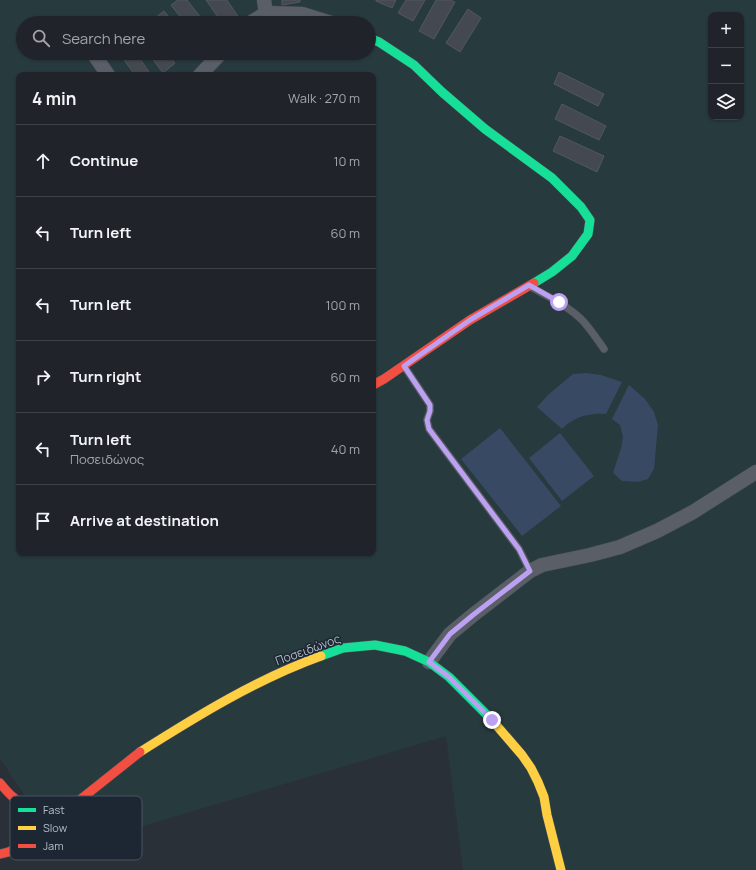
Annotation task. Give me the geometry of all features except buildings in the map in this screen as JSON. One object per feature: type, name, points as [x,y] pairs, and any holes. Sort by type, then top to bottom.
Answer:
[{"type":"street","points":[[256,16],[265,6],[308,16]]},
{"type":"street","points":[[376,41],[414,66],[484,128],[552,178],[581,207],[590,220],[588,234],[572,256],[552,272],[470,320],[404,366],[376,383]]},
{"type":"street","points":[[98,60],[106,72]]},
{"type":"street","points":[[203,72],[214,60]]},
{"type":"street","points":[[429,662],[450,634],[530,571],[542,565],[620,547],[693,512],[756,472]]},
{"type":"street","name":"Ποσειδώνος","points":[[84,796],[134,756],[181,726],[274,675],[343,648],[375,646],[405,650],[429,662],[449,677],[492,720],[522,755],[531,768],[544,797],[561,870]]},
{"type":"street","points":[[0,783],[11,796]]},
{"type":"street","points":[[0,796],[10,798]]},
{"type":"street","points":[[0,854],[10,853]]},
{"type":"lane","points":[[529,285],[559,302],[582,321],[604,348]]},
{"type":"lane","points":[[404,366],[430,405],[427,420],[429,429],[519,549],[530,571]]},
{"type":"green space","points":[[0,0],[756,0],[756,870],[463,870],[446,736],[142,826],[142,796],[25,796],[0,759]]},
{"type":"water","points":[[586,373],[601,375],[622,382],[606,414],[582,416],[573,420],[562,429],[537,407],[549,394],[573,374]]},
{"type":"water","points":[[629,385],[645,399],[654,412],[658,425],[654,469],[648,479],[638,482],[622,481],[613,473],[623,437],[620,425],[612,419]]},
{"type":"water","points":[[500,428],[561,506],[522,536],[461,459]]},
{"type":"water","points":[[560,433],[594,476],[562,501],[529,458]]},
{"type":"traffic: fast","points":[[376,41],[414,65],[442,92],[485,129],[552,178],[581,207],[590,220],[588,234],[572,256],[552,272],[534,283]]},
{"type":"traffic: fast","points":[[321,656],[343,648],[375,645],[405,651],[429,662],[449,677],[491,719]]},
{"type":"traffic: slow","points":[[140,752],[228,699],[297,665],[321,656]]},
{"type":"traffic: slow","points":[[491,719],[522,755],[538,782],[544,797],[561,870]]},
{"type":"traffic: jam","points":[[376,383],[470,320],[534,283]]},
{"type":"traffic: jam","points":[[85,796],[140,752]]},
{"type":"traffic: jam","points":[[0,783],[12,796]]},
{"type":"traffic: jam","points":[[0,854],[10,851]]},
{"type":"route","points":[[492,720],[449,677],[429,662],[450,634],[530,571],[519,549],[429,429],[427,420],[430,405],[404,366],[470,320],[529,285],[559,302]]}]
